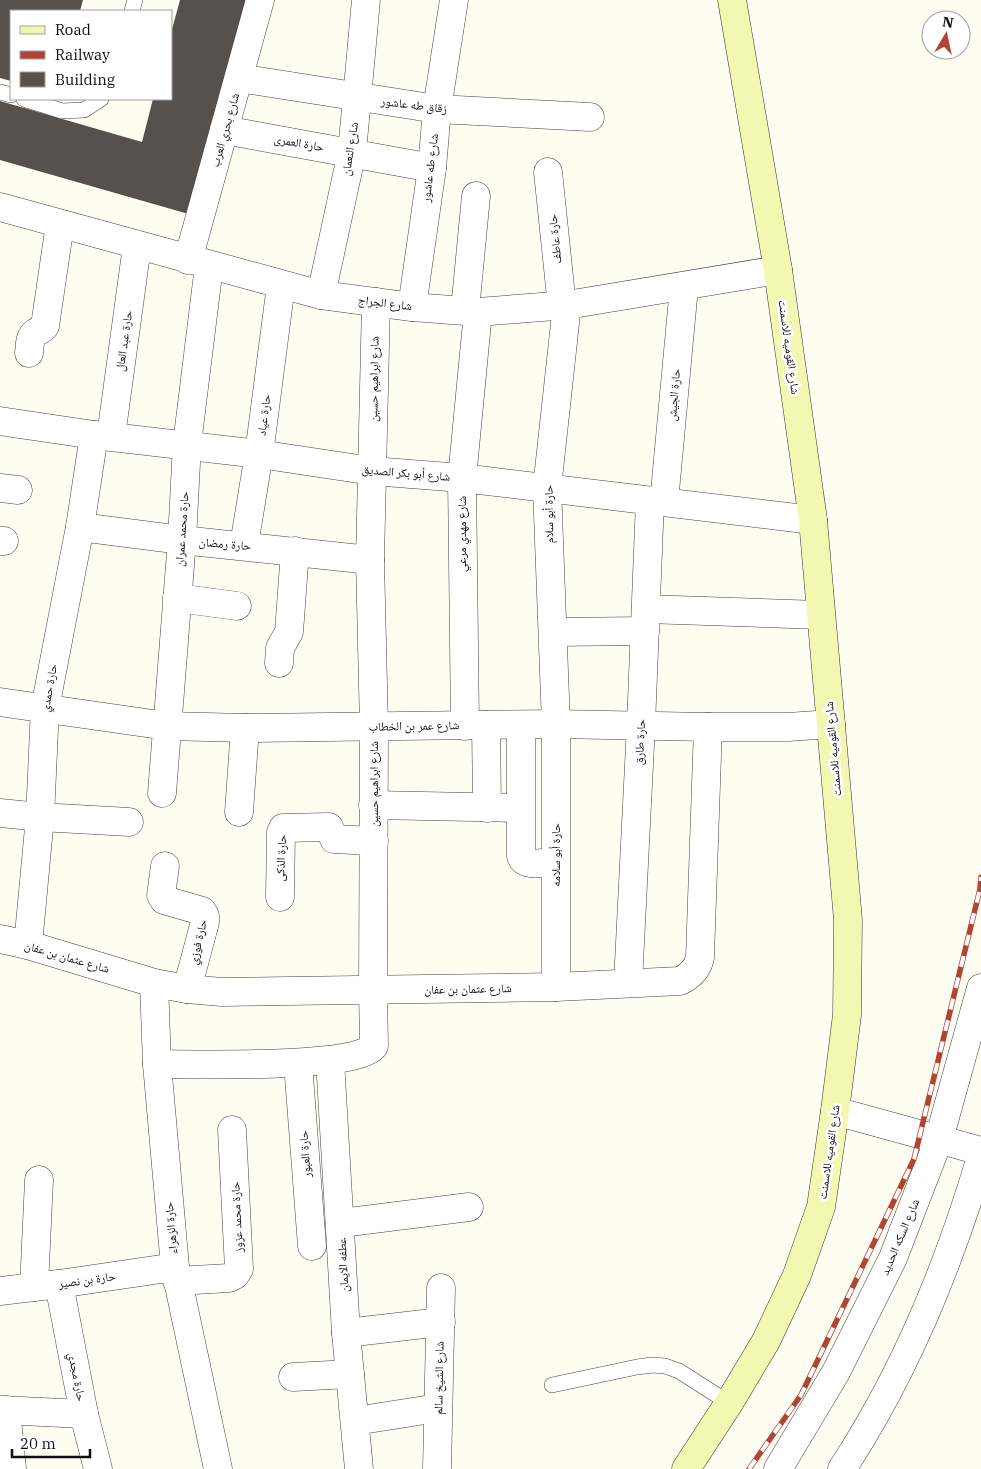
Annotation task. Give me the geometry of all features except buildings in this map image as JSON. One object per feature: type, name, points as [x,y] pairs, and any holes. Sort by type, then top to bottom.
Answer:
[{"type":"main road","name":"شارع القوميه للاسمنت","points":[[686,1469],[766,1341],[797,1275],[821,1207],[847,1015],[848,920],[813,520],[778,270],[732,0]]},
{"type":"street","name":"شارع بحري العرب","points":[[198,263],[224,130],[260,0]]},
{"type":"street","name":"شارع النعمان","points":[[320,295],[352,152],[366,0]]},
{"type":"street","name":"شارع طه عاشور","points":[[412,307],[432,168],[437,109],[454,0]]},
{"type":"street","name":"زقاق طه عاشور","points":[[239,78],[437,109],[590,117]]},
{"type":"street","name":"حارة العمرى","points":[[224,130],[432,168]]},
{"type":"street","name":"حارة عاطف","points":[[548,172],[564,306]]},
{"type":"street","name":"شارع مهدي مرعي","points":[[476,196],[472,311],[462,478],[475,726],[487,808]]},
{"type":"street","name":"شارع الجراج","points":[[0,207],[320,295],[412,307],[472,311],[564,306],[778,270]]},
{"type":"street","points":[[29,353],[31,337],[45,326],[60,224]]},
{"type":"street","name":"حارة عبد العال","points":[[103,436],[137,246]]},
{"type":"street","name":"حارة محمد عمران","points":[[162,793],[182,540],[198,263]]},
{"type":"street","name":"حارة عياد","points":[[244,545],[259,454],[281,285]]},
{"type":"street","name":"حارة الجيش","points":[[657,502],[684,287]]},
{"type":"street","name":"شارع ابراهيم حسين","points":[[158,1064],[298,1063],[330,1060],[368,1052],[373,1048],[375,1042],[373,991],[374,727],[370,560],[376,302]]},
{"type":"street","name":"حارة أبو سلام","points":[[556,724],[547,488],[564,306]]},
{"type":"street","name":"شارع أبو بكر الصديق","points":[[0,421],[103,436],[187,444],[372,471],[462,478],[813,520]]},
{"type":"street","name":"حارة حمدي","points":[[28,945],[40,817],[45,708],[80,527],[103,436]]},
{"type":"street","name":"حارة طارق","points":[[628,983],[645,620],[657,502]]},
{"type":"street","name":"حارة رمضان","points":[[80,527],[370,560]]},
{"type":"street","points":[[280,663],[280,648],[289,632],[295,551]]},
{"type":"street","points":[[177,598],[237,606]]},
{"type":"street","points":[[553,632],[645,620],[820,615]]},
{"type":"street","name":"شارع عمر بن الخطاب","points":[[0,702],[168,726],[245,728],[556,724],[788,727],[830,724]]},
{"type":"street","name":"حارة أبو سلامه","points":[[556,724],[556,987]]},
{"type":"street","points":[[521,725],[520,808],[522,859],[527,863],[556,862]]},
{"type":"street","name":"شارع عثمان بن عفان","points":[[0,938],[154,983],[186,989],[222,992],[556,987],[680,980],[688,977],[699,963],[708,727]]},
{"type":"street","points":[[239,812],[245,728]]},
{"type":"street","points":[[373,805],[520,808]]},
{"type":"street","points":[[0,813],[129,822]]},
{"type":"street","name":"حارة الذكى","points":[[280,897],[281,832],[283,828],[329,827],[334,839],[374,841]]},
{"type":"street","name":"حارة فوزي","points":[[165,866],[161,895],[164,900],[202,911],[205,916],[205,922],[186,989]]},
{"type":"street","name":"حارة الزهراء","points":[[154,983],[158,1064],[176,1274],[218,1469]]},
{"type":"street","name":"شارع السكه الحديد","points":[[778,1469],[836,1372],[893,1258],[939,1139],[981,988]]},
{"type":"street","name":"عطفه الايمان","points":[[330,1060],[346,1333],[359,1469]]},
{"type":"street","name":"حارة العبور","points":[[298,1063],[312,1246]]},
{"type":"street","points":[[835,1111],[981,1151]]},
{"type":"street","name":"حارة محمد عزوز","points":[[176,1274],[230,1278],[239,1269],[232,1130]]},
{"type":"street","points":[[842,1469],[896,1376],[936,1290],[975,1198],[981,1157]]},
{"type":"street","name":"حارة مجدي","points":[[39,1180],[47,1286],[98,1469]]},
{"type":"street","points":[[340,1223],[469,1207]]},
{"type":"street","name":"حارة بن نصير","points":[[0,1291],[176,1274]]},
{"type":"street","name":"شارع الشيخ سالم","points":[[437,1469],[441,1288]]},
{"type":"street","points":[[346,1333],[440,1322]]},
{"type":"street","points":[[292,1376],[350,1374]]},
{"type":"street","points":[[355,1421],[438,1408]]},
{"type":"street","points":[[12,1469],[3,1410],[84,1414]]},
{"type":"lane","points":[[27,100],[62,111],[84,110],[99,100]]},
{"type":"lane","points":[[552,1385],[637,1367],[658,1366],[679,1371],[729,1403]]},
{"type":"railway","points":[[749,1469],[801,1395],[914,1159],[980,889],[981,877]]}]
